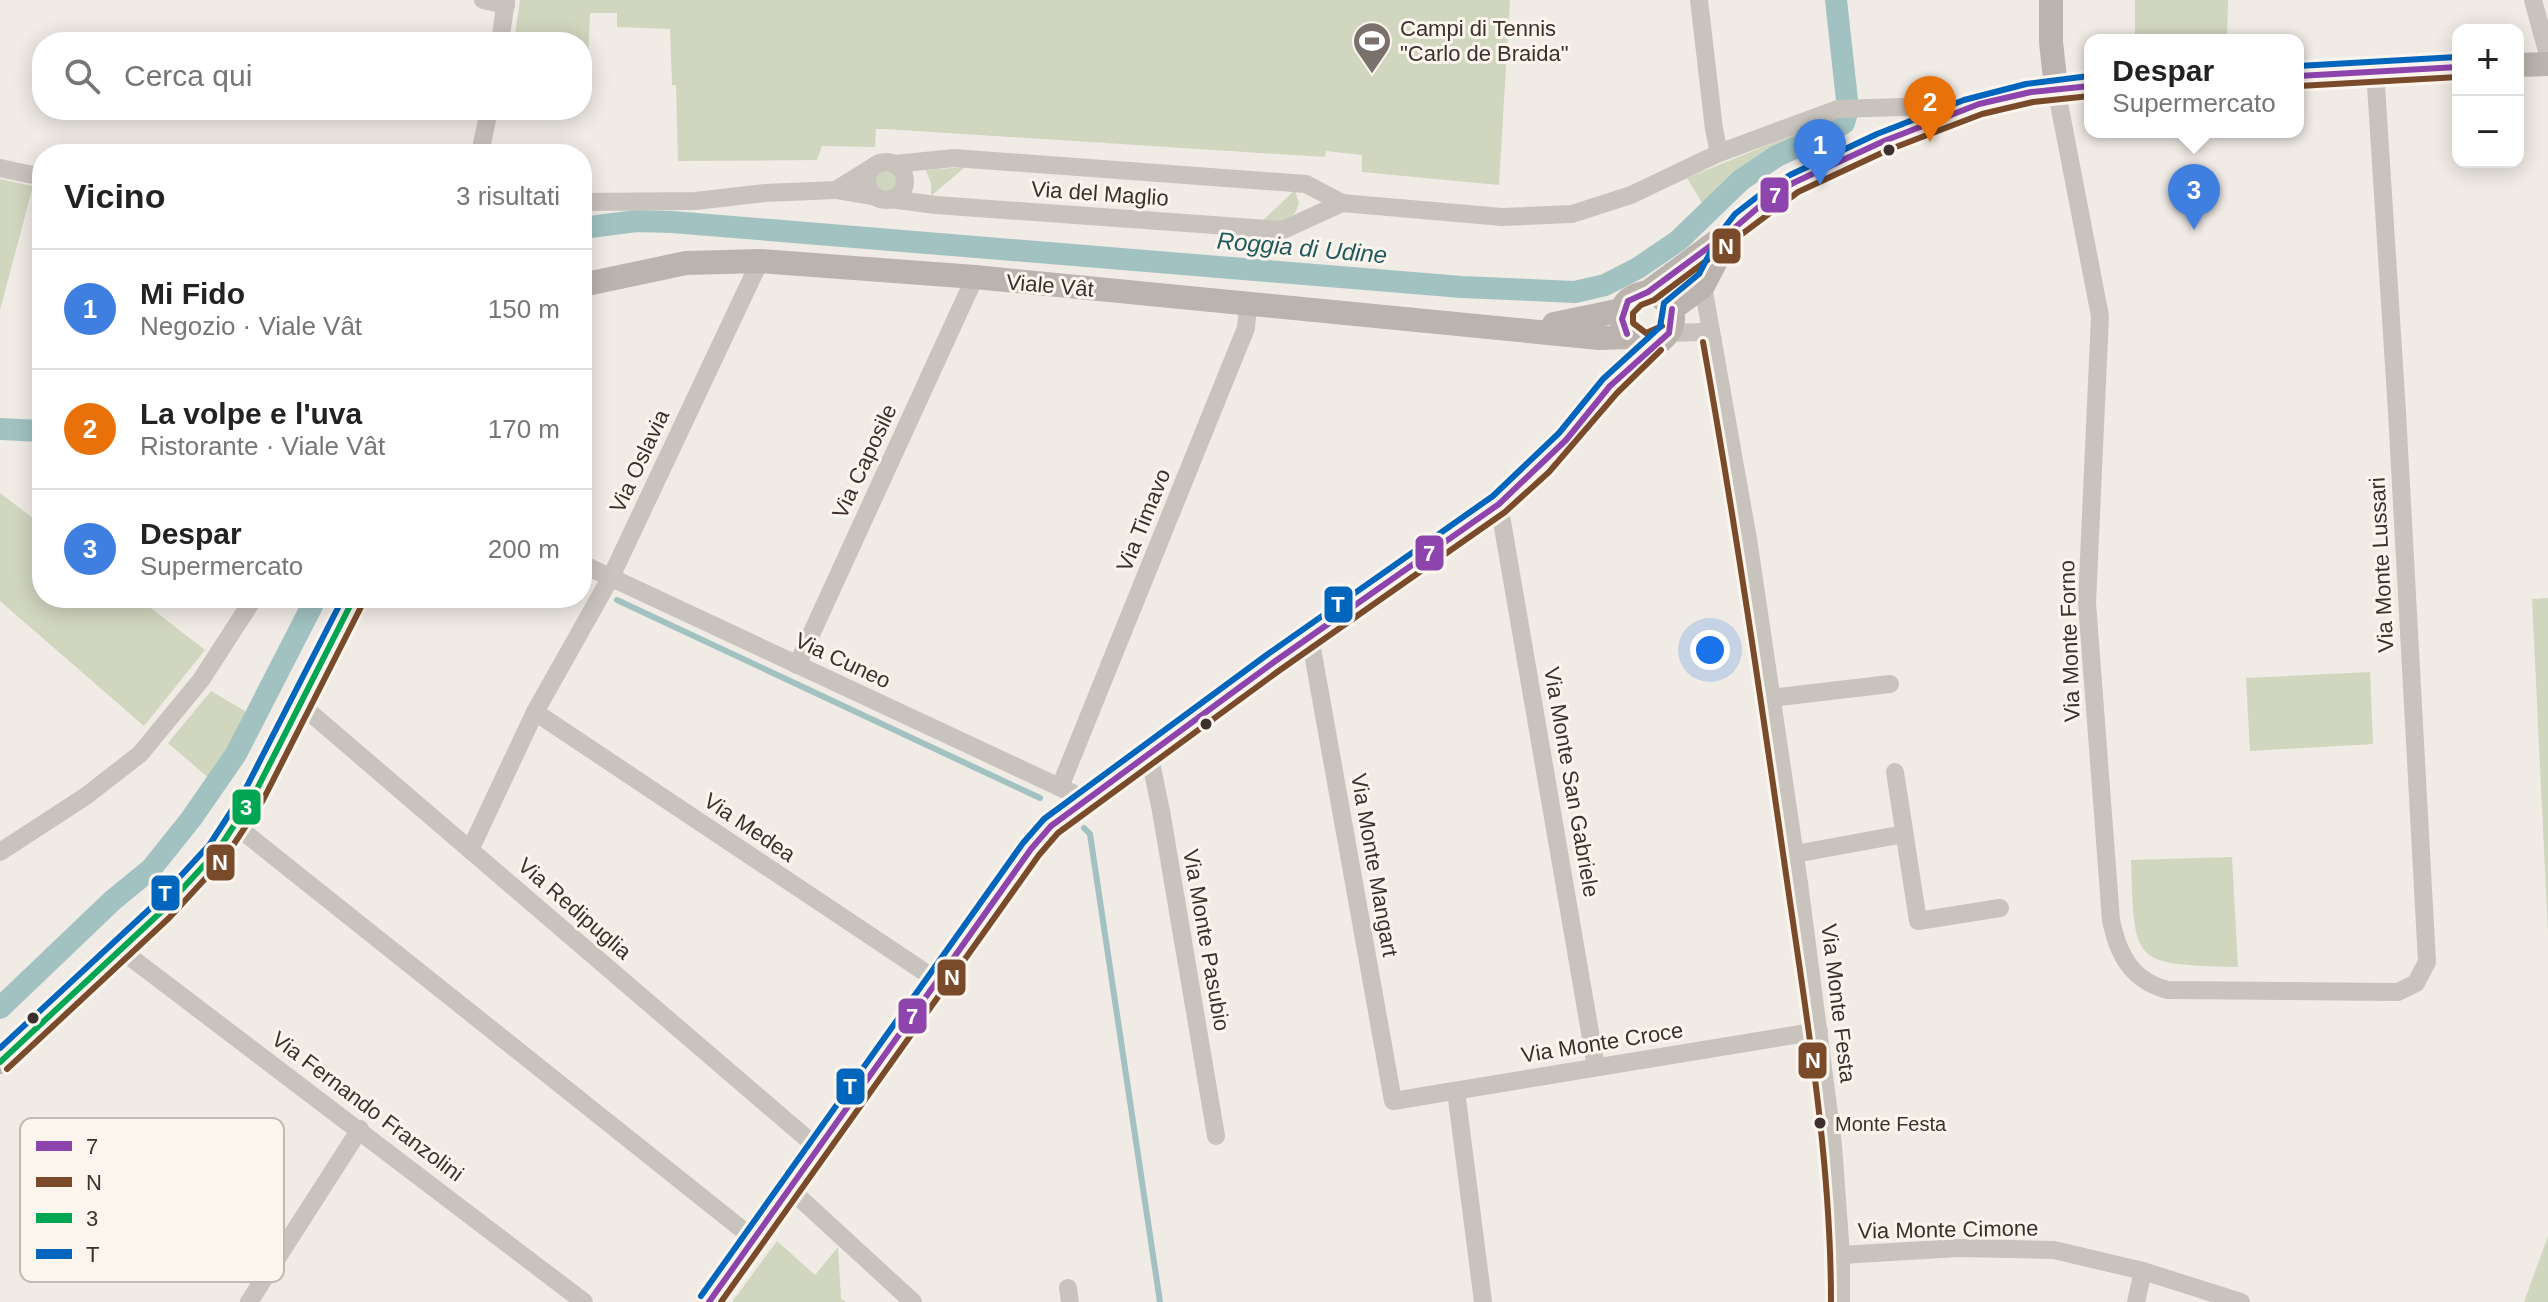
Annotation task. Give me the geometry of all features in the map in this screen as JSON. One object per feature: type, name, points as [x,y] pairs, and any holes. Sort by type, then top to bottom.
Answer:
[{"type":"main road","points":[[2051,0],[2056,88]]},
{"type":"main road","points":[[2524,65],[2548,64]]},
{"type":"main road","points":[[2304,76],[2452,67]]},
{"type":"main road","name":"Viale Vât","points":[[1520,329],[1593,318],[1622,310],[1632,297],[1648,292],[1793,183],[1884,141],[1979,104],[2056,88],[2084,86]]},
{"type":"main road","name":"Viale Vât","points":[[592,283],[686,263],[760,261],[975,277],[1600,338],[1651,332],[1703,286],[1732,230]]},
{"type":"main road","points":[[1622,310],[1622,325],[1651,332],[1658,294],[1648,292]]},
{"type":"main road","points":[[0,1062],[121,950],[202,869],[254,795],[349,608]]},
{"type":"street","points":[[483,0],[506,3],[502,32]]},
{"type":"street","points":[[1699,0],[1719,153]]},
{"type":"street","points":[[2533,0],[2548,55]]},
{"type":"street","name":"Via Monte Lussari","points":[[2346,993],[2408,989],[2416,983],[2427,962],[2375,70]]},
{"type":"street","name":"Via Monte Forno","points":[[2056,88],[2100,316],[2087,603],[2115,941],[2136,976],[2152,986],[2168,990],[2346,993]]},
{"type":"street","name":"Via del Maglio","points":[[836,190],[883,162],[895,164],[954,158],[1306,184],[1342,203],[1502,217],[1572,214],[1631,195],[1719,153],[1847,108],[1979,104]]},
{"type":"street","points":[[484,144],[488,120]]},
{"type":"street","points":[[873,167],[867,183],[883,198],[901,193],[904,174],[895,164]]},
{"type":"street","points":[[0,168],[32,175]]},
{"type":"street","points":[[1296,184],[1309,202],[1310,211],[1304,220]]},
{"type":"street","name":"Via del Maglio","points":[[592,202],[695,201],[765,193],[836,190],[936,205],[1283,230],[1342,203]]},
{"type":"street","name":"Via Oslavia","points":[[470,850],[535,712],[611,577],[760,261]]},
{"type":"street","name":"Via Caposile","points":[[797,665],[975,277]]},
{"type":"street","name":"Via Monte Festa","points":[[1703,286],[1748,539],[1795,854],[1833,1145],[1841,1302]]},
{"type":"street","name":"Via Timavo","points":[[1060,787],[1246,328],[1248,304]]},
{"type":"street","points":[[709,1302],[1031,849],[1051,826],[1499,504],[1566,440],[1651,332],[1700,315],[1712,332]]},
{"type":"street","name":"Via Monte San Gabriele","points":[[1499,504],[1596,1067]]},
{"type":"street","name":"Via Cuneo","points":[[592,568],[1085,799]]},
{"type":"street","points":[[0,852],[86,796],[140,754],[201,680],[248,608]]},
{"type":"street","name":"Via Monte Mangart","points":[[1310,637],[1393,1101]]},
{"type":"street","points":[[1771,698],[1890,684]]},
{"type":"street","name":"Via Redipuglia","points":[[300,704],[819,1149]]},
{"type":"street","name":"Via Medea","points":[[535,712],[938,981]]},
{"type":"street","points":[[1075,752],[1085,799]]},
{"type":"street","name":"Via Monte Pasubio","points":[[1149,753],[1216,1136]]},
{"type":"street","points":[[1895,772],[1918,921],[2000,908]]},
{"type":"street","points":[[235,825],[754,1239]]},
{"type":"street","points":[[1795,854],[1904,834]]},
{"type":"street","name":"Via Fernando Franzolini","points":[[121,950],[584,1302]]},
{"type":"street","name":"Via Monte Croce","points":[[1393,1101],[1819,1031]]},
{"type":"street","points":[[1456,1091],[1483,1302]]},
{"type":"street","points":[[284,1247],[360,1129]]},
{"type":"street","points":[[791,1190],[913,1302]]},
{"type":"street","name":"Via Monte Cimone","points":[[1841,1255],[1958,1248],[2054,1250],[2143,1271],[2241,1302]]},
{"type":"street","points":[[2136,1302],[2143,1271]]},
{"type":"street","points":[[249,1302],[262,1282]]},
{"type":"green space","points":[[520,0],[1510,0],[1499,185],[1362,172],[1362,155],[1326,151],[1325,157],[885,129],[876,129],[875,147],[822,146],[817,160],[678,161],[676,85],[672,85],[670,29],[617,27],[617,13],[590,13],[589,32],[515,32]]},
{"type":"green space","points":[[2135,0],[2228,0],[2227,34],[2135,34]]},
{"type":"green space","points":[[1838,116],[1839,119],[1774,148],[1705,208],[1687,178]]},
{"type":"green space","points":[[883,162],[896,166],[903,175],[903,186],[896,197],[869,189],[867,177]]},
{"type":"green space","points":[[965,167],[931,196],[926,170]]},
{"type":"green space","points":[[0,179],[32,186],[32,190],[0,310]]},
{"type":"green space","points":[[1295,190],[1299,203],[1290,218],[1261,222]]},
{"type":"green space","points":[[0,493],[32,517],[32,608],[151,608],[205,650],[144,726],[0,601]]},
{"type":"green space","points":[[2548,598],[2548,933],[2532,599]]},
{"type":"green space","points":[[2370,672],[2373,744],[2250,751],[2246,678]]},
{"type":"green space","points":[[211,691],[250,714],[211,780],[168,743]]},
{"type":"green space","points":[[2232,857],[2238,967],[2177,964],[2159,960],[2146,952],[2138,940],[2134,921],[2131,860]]},
{"type":"green space","points":[[2548,1236],[2548,1302],[2524,1302]]},
{"type":"green space","points":[[777,1241],[815,1275],[838,1247],[841,1298],[846,1302],[732,1302]]},
{"type":"waterway","name":"Roggia di Udine","points":[[592,227],[636,221],[672,222],[1462,287],[1575,292],[1605,285],[1638,268],[1679,240],[1741,180],[1777,156],[1844,123],[1848,109],[1836,0]]},
{"type":"waterway","points":[[0,429],[32,431]]},
{"type":"waterway","points":[[617,600],[1040,798]]},
{"type":"waterway","name":"Roggia di Udine","points":[[0,1008],[113,900],[151,869],[191,819],[236,754],[311,608]]},
{"type":"waterway","points":[[1084,828],[1090,834],[1160,1302]]},
{"type":"transit line","name":"T","points":[[2304,66],[2452,57]]},
{"type":"transit line","name":"7","points":[[2304,76],[2452,67]]},
{"type":"transit line","name":"T","points":[[701,1296],[1023,843],[1044,819],[1268,654],[1493,496],[1559,433],[1603,379],[1660,327],[1664,303],[1699,274],[1721,232],[1735,214],[1762,193],[1790,175],[1877,134],[1964,100],[2026,84],[2084,77]]},
{"type":"transit line","name":"N","points":[[2304,86],[2452,77]]},
{"type":"transit line","name":"7","points":[[1627,334],[1622,319],[1628,301],[1648,292],[1793,183],[1884,141],[1979,104],[2031,92],[2084,87]]},
{"type":"transit line","name":"N","points":[[1662,326],[1646,333],[1633,323],[1633,313],[1798,192],[1888,150],[1982,114],[2033,102],[2084,97]]},
{"type":"transit line","name":"7","points":[[709,1302],[1031,849],[1051,826],[1274,662],[1499,504],[1566,440],[1610,386],[1669,333],[1672,309]]},
{"type":"transit line","name":"N","points":[[1703,342],[1747,611],[1810,1038],[1827,1196],[1831,1302]]},
{"type":"transit line","name":"N","points":[[721,1302],[1039,855],[1058,833],[1280,670],[1505,512],[1549,472],[1617,393],[1661,350]]},
{"type":"transit line","name":"T","points":[[0,1048],[155,904],[210,844],[245,790],[338,608]]},
{"type":"transit line","name":"3","points":[[0,1062],[162,911],[218,850],[254,795],[349,608]]},
{"type":"transit line","name":"N","points":[[7,1069],[169,918],[226,856],[263,800],[360,608]]},
{"type":"place","name":"Campi di Tennis \"Carlo de Braida\"","points":[[1372,75]]},
{"type":"place","name":"La volpe e l'uva","points":[[1930,142]]},
{"type":"place","name":"Mi Fido","points":[[1820,185]]},
{"type":"place","name":"Despar","points":[[2194,230]]},
{"type":"place","name":"Monte Festa","points":[[1820,1123]]}]
